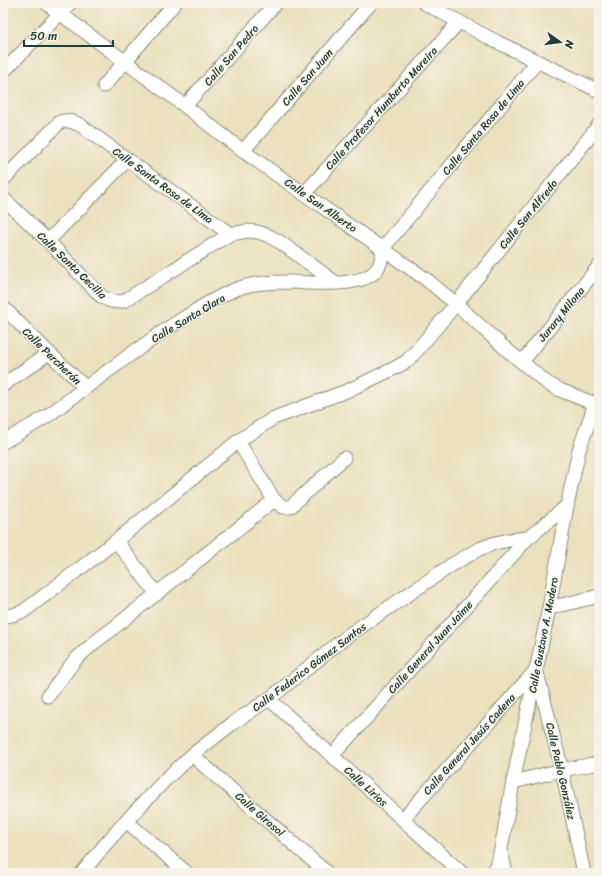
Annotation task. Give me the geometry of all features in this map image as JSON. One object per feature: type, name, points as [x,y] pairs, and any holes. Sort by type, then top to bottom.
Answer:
[{"type":"street","name":"Calle San Alberto","points":[[46,3],[243,151],[427,280],[547,383],[574,396],[597,401]]},
{"type":"street","points":[[3,72],[70,3]]},
{"type":"street","points":[[104,86],[175,3]]},
{"type":"street","name":"Calle San Pedro","points":[[185,106],[276,3]]},
{"type":"street","name":"Calle San Juan","points":[[243,151],[370,3]]},
{"type":"street","points":[[424,3],[496,42],[599,91]]},
{"type":"street","name":"Calle Profesor Humberto Moreira","points":[[304,194],[459,22]]},
{"type":"street","name":"Calle Santa Rosa de Lima","points":[[383,248],[537,62]]},
{"type":"street","name":"Calle Santa Rosa de Lima","points":[[3,180],[60,122],[64,120],[69,121],[80,125],[230,234]]},
{"type":"street","name":"Calle San Alfredo","points":[[3,616],[24,612],[116,541],[238,441],[274,418],[348,390],[395,368],[407,360],[456,304],[599,125]]},
{"type":"street","points":[[48,241],[127,160]]},
{"type":"street","name":"Calle Santa Cecilia","points":[[3,198],[48,241],[101,296],[117,303],[124,301],[230,234]]},
{"type":"street","points":[[230,234],[248,231],[258,232],[269,236],[280,242],[336,283]]},
{"type":"street","name":"Calle Santa Clara","points":[[3,442],[49,414],[156,336],[221,296],[240,288],[254,285],[272,283],[336,283],[361,280],[372,275],[378,269],[383,248]]},
{"type":"street","name":"Jurary Milona","points":[[522,362],[599,266]]},
{"type":"street","name":"Calle Percherón","points":[[3,307],[85,387]]},
{"type":"street","points":[[3,385],[49,353]]},
{"type":"street","name":"Calle Gustavo A. Madero","points":[[494,873],[501,849],[513,782],[549,608],[567,506],[580,450],[597,401]]},
{"type":"street","points":[[238,441],[274,500],[283,507],[290,507],[344,458]]},
{"type":"street","points":[[48,696],[75,660],[84,651],[274,500]]},
{"type":"street","points":[[528,538],[567,506]]},
{"type":"street","name":"Calle Federico Gómez Santos","points":[[82,873],[104,846],[167,778],[192,755],[269,699],[350,634],[453,564],[479,549],[495,543],[528,538]]},
{"type":"street","name":"Calle General Juan Jaime","points":[[332,756],[528,538]]},
{"type":"street","points":[[116,541],[156,594]]},
{"type":"street","points":[[549,608],[599,596]]},
{"type":"street","name":"Calle Pablo González","points":[[536,670],[562,770],[584,873]]},
{"type":"street","name":"Calle General Jesús Cadena","points":[[403,819],[536,670]]},
{"type":"street","name":"Calle Lirios","points":[[269,699],[462,873]]},
{"type":"street","name":"Calle Girasol","points":[[192,755],[327,873]]},
{"type":"street","points":[[513,782],[599,763]]},
{"type":"street","points":[[126,822],[187,873]]},
{"type":"street","points":[[501,849],[506,873]]}]
